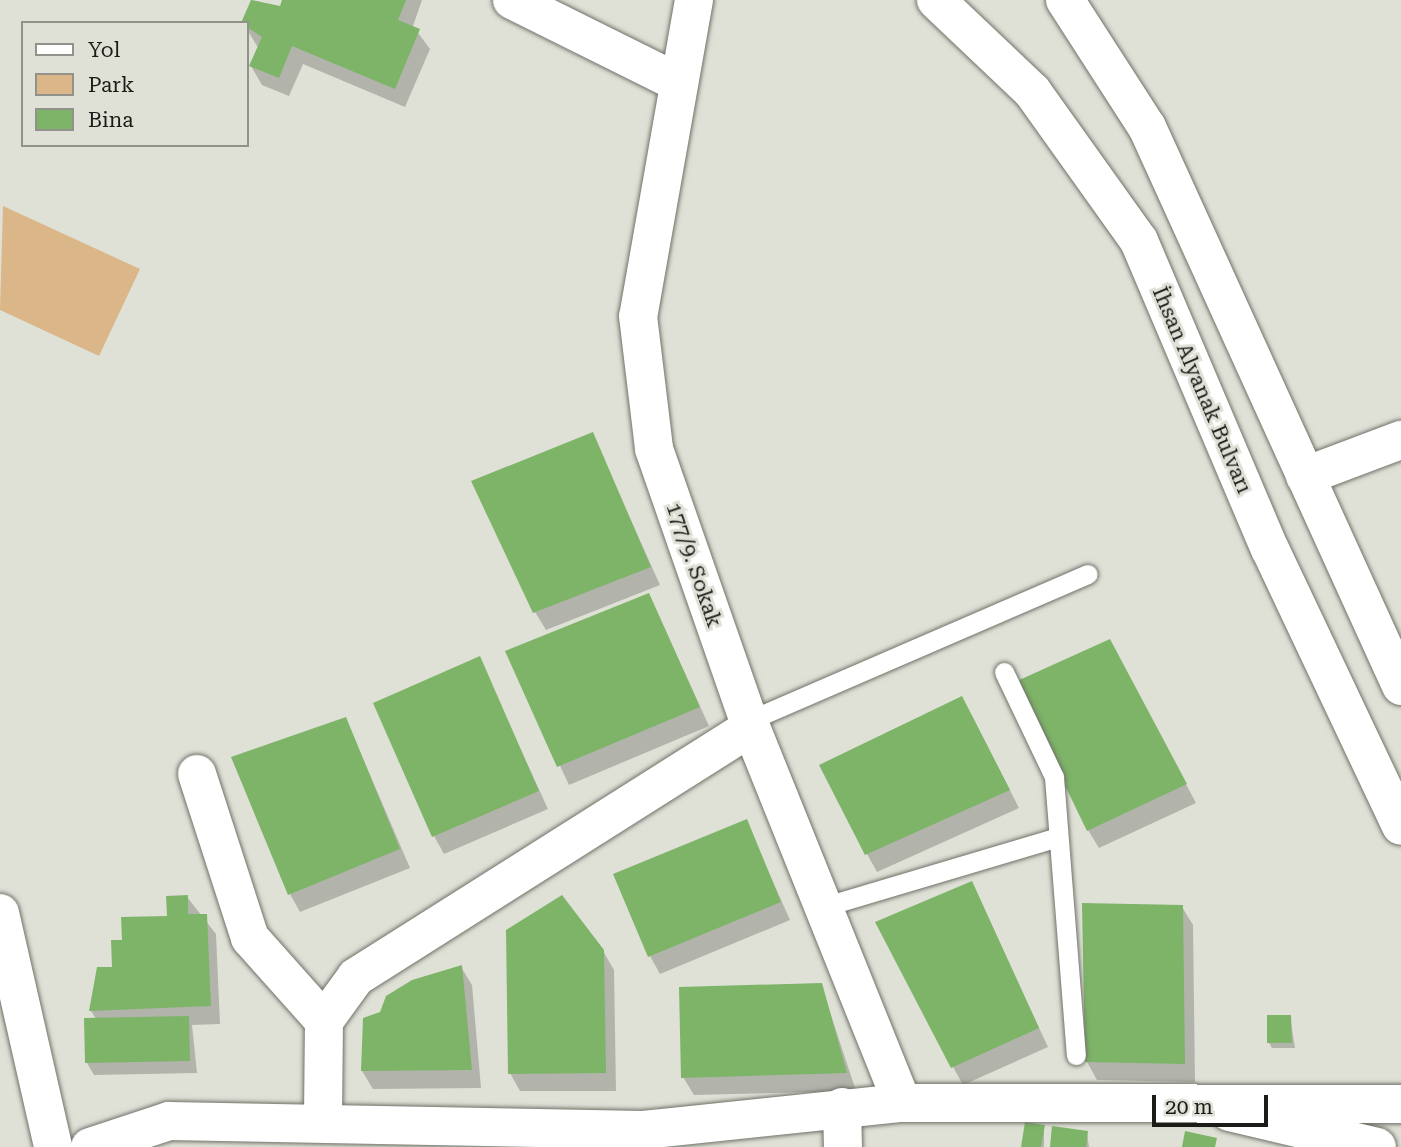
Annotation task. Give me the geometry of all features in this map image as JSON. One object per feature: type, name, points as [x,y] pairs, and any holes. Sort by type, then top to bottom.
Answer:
[{"type":"street","points":[[512,0],[679,83]]},
{"type":"street","name":"177/9. Sokak","points":[[694,0],[638,316],[654,449],[749,724],[902,1104]]},
{"type":"street","name":"İhsan Alyanak Bulvarı","points":[[936,0],[1032,91],[1139,241],[1270,549],[1401,826]]},
{"type":"street","points":[[1074,8],[1147,127],[1401,686]]},
{"type":"street","points":[[1305,476],[1401,440]]},
{"type":"street","points":[[324,1021],[356,978],[749,724]]},
{"type":"street","points":[[197,774],[250,938],[324,1021],[337,1135]]},
{"type":"street","points":[[0,913],[53,1147]]},
{"type":"street","points":[[90,1147],[169,1121],[337,1135],[643,1130],[842,1107],[902,1104],[1203,1107],[1401,1104]]},
{"type":"street","points":[[842,1107],[843,1147]]},
{"type":"street","points":[[1203,1107],[1336,1141],[1377,1147]]},
{"type":"street","points":[[595,1147],[643,1130]]},
{"type":"street","points":[[294,1147],[337,1135]]},
{"type":"lane","points":[[749,724],[1088,574]]},
{"type":"lane","points":[[1004,672],[1054,777],[1076,1055]]},
{"type":"lane","points":[[823,907],[1058,837]]},
{"type":"green space","points":[[3,206],[140,269],[99,356],[0,310]]},
{"type":"building","points":[[251,0],[280,6],[282,0],[406,0],[398,20],[420,29],[395,89],[292,46],[279,78],[249,66],[262,37],[248,28],[248,21],[242,21]]},
{"type":"building","points":[[593,432],[651,567],[533,613],[471,481]]},
{"type":"building","points":[[649,593],[700,707],[557,767],[505,651]]},
{"type":"building","points":[[1110,639],[1187,784],[1087,831],[1015,682]]},
{"type":"building","points":[[480,656],[539,791],[432,837],[373,703]]},
{"type":"building","points":[[962,696],[1010,790],[865,855],[819,765]]},
{"type":"building","points":[[346,717],[400,849],[288,895],[231,757]]},
{"type":"building","points":[[747,819],[781,902],[648,957],[613,874]]},
{"type":"building","points":[[972,881],[1039,1028],[951,1068],[875,922]]},
{"type":"building","points":[[188,895],[188,914],[207,914],[211,1006],[89,1011],[97,967],[112,967],[111,940],[122,940],[121,917],[167,916],[166,896]]},
{"type":"building","points":[[562,895],[604,950],[606,1073],[508,1074],[506,930]]},
{"type":"building","points":[[1082,903],[1183,905],[1185,1064],[1085,1062]]},
{"type":"building","points":[[462,965],[472,1070],[361,1071],[363,1018],[380,1012],[386,996],[412,980]]},
{"type":"building","points":[[822,983],[847,1073],[681,1078],[679,987]]},
{"type":"building","points":[[1267,1015],[1291,1015],[1292,1043],[1267,1043]]},
{"type":"building","points":[[189,1016],[190,1061],[85,1063],[84,1018]]},
{"type":"building","points":[[1025,1122],[1045,1125],[1041,1147],[1021,1147]]},
{"type":"building","points":[[1052,1126],[1088,1131],[1086,1147],[1050,1147]]},
{"type":"building","points":[[1185,1131],[1217,1138],[1215,1147],[1182,1147]]}]
